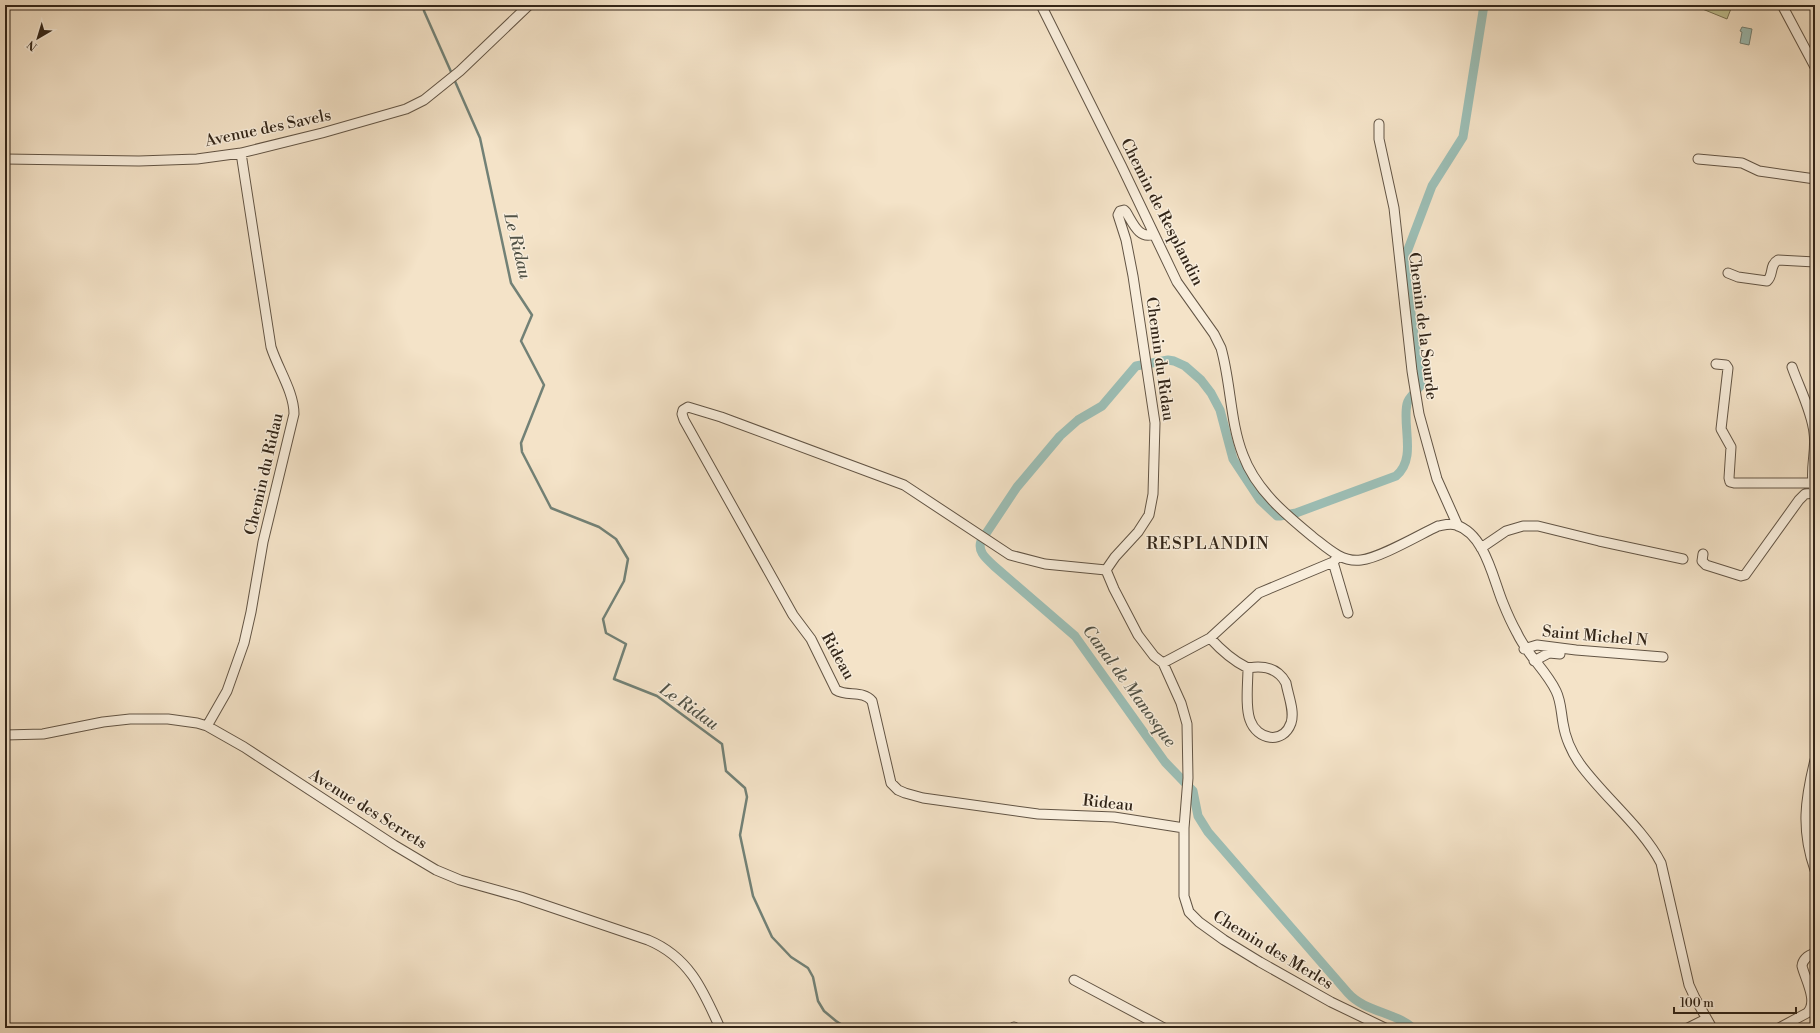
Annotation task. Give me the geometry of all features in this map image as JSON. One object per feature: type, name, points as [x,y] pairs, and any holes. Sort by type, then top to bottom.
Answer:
[{"type":"street","name":"Avenue des Savels","points":[[5,159],[173,161],[241,153],[322,133],[406,109],[418,104],[457,73],[529,5]]},
{"type":"street","name":"Chemin de Resplandin","points":[[1040,5],[1122,167],[1177,282],[1214,334],[1221,348],[1242,454],[1258,484],[1282,511],[1329,550],[1336,559],[1354,561],[1366,559],[1438,526],[1449,524],[1458,526]]},
{"type":"street","points":[[1782,5],[1815,67]]},
{"type":"street","name":"Chemin de la Sourde","points":[[1378,124],[1379,139],[1394,208],[1406,321],[1414,384],[1421,422],[1432,454],[1435,472],[1458,526]]},
{"type":"street","name":"Chemin du Ridau","points":[[208,726],[227,691],[244,644],[263,542],[294,414],[294,404],[271,347],[241,153]]},
{"type":"street","points":[[1698,159],[1742,163],[1759,171],[1815,179]]},
{"type":"street","name":"Chemin du Ridau","points":[[1106,570],[1114,557],[1144,523],[1151,509],[1155,423],[1133,276],[1126,240],[1118,215],[1119,213],[1124,210],[1143,235],[1149,236],[1154,234]]},
{"type":"street","points":[[1728,273],[1738,277],[1767,281],[1770,278],[1774,263],[1778,260],[1815,262]]},
{"type":"street","points":[[1716,364],[1726,365],[1728,368],[1721,429],[1730,445],[1730,482],[1734,484],[1814,486],[1814,434],[1792,367]]},
{"type":"street","name":"Rideau","points":[[1106,570],[1045,564],[1025,560],[1007,554],[912,489],[695,408],[686,407],[683,410],[684,420],[793,615],[811,639],[836,690],[842,693],[864,695],[872,701],[889,777],[894,787],[915,796],[1038,814],[1114,817],[1184,828]]},
{"type":"street","points":[[1702,554],[1702,562],[1706,566],[1741,576],[1745,575],[1799,500],[1805,494],[1815,493]]},
{"type":"street","points":[[1458,526],[1471,535],[1481,548],[1488,561],[1503,603],[1524,649],[1557,692],[1561,705],[1566,737],[1576,757],[1592,778],[1651,845],[1661,863],[1689,985],[1712,1028]]},
{"type":"street","points":[[1481,548],[1506,531],[1523,526],[1538,526],[1683,559]]},
{"type":"street","points":[[1163,663],[1210,638],[1259,593],[1336,559],[1348,613]]},
{"type":"street","name":"Chemin des Merles","points":[[1106,570],[1114,589],[1138,635],[1154,656],[1163,663],[1181,702],[1186,724],[1188,778],[1184,828],[1185,902],[1189,912],[1199,922],[1224,940],[1296,983],[1384,1028]]},
{"type":"street","points":[[1210,638],[1223,652],[1248,668],[1260,667],[1274,670],[1282,676],[1286,683],[1291,709],[1290,723],[1282,733],[1273,737],[1267,738],[1260,735],[1249,718],[1248,668]]},
{"type":"street","name":"Saint Michel N","points":[[1524,649],[1537,645],[1576,650],[1663,657]]},
{"type":"street","points":[[1534,661],[1549,653],[1614,659]]},
{"type":"street","name":"Avenue des Serrets","points":[[5,735],[43,734],[103,722],[130,719],[176,720],[208,726],[244,747],[394,845],[436,870],[460,880],[515,896],[655,943],[676,956],[700,986],[720,1028]]},
{"type":"street","points":[[1815,760],[1810,781],[1805,818],[1808,840],[1815,870]]},
{"type":"street","points":[[1779,1028],[1810,1010],[1812,1001],[1802,966],[1805,959],[1815,953]]},
{"type":"street","points":[[1074,980],[1164,1028]]},
{"type":"street","points":[[1688,1028],[1706,1019]]},
{"type":"green space","points":[[1701,5],[1732,6],[1727,19],[1700,8]]},
{"type":"water","points":[[1742,27],[1752,29],[1749,45],[1740,43],[1742,32],[1740,31]]},
{"type":"waterway","name":"Le Ridau","points":[[424,5],[424,11],[452,74]]},
{"type":"waterway","name":"Canal de Manosque","points":[[1413,1028],[1398,1018],[1363,1004],[1348,993],[1208,832],[1198,816],[1193,791],[1165,762],[1075,636],[988,561],[983,555],[980,545],[981,541],[1017,487],[1060,436],[1078,420],[1102,406],[1136,366],[1168,360],[1185,366],[1201,380],[1211,393],[1220,410],[1233,459],[1260,500],[1277,516],[1296,513],[1396,476],[1406,461],[1408,442],[1406,422],[1407,404],[1421,384],[1409,299],[1407,252],[1432,186],[1463,137],[1484,5]]},
{"type":"waterway","name":"Le Ridau","points":[[454,79],[480,138],[511,283],[532,315],[521,341],[544,385],[521,443],[522,452],[551,508],[599,527],[616,539],[628,559],[624,581],[603,619],[606,633],[626,644],[614,679],[657,696],[722,744],[726,771],[745,788],[747,797],[740,835],[753,896],[772,937],[791,957],[808,968],[813,977],[818,1001],[824,1011],[847,1028]]},
{"type":"district","name":"RESPLANDIN","points":[[1208,544]]}]
